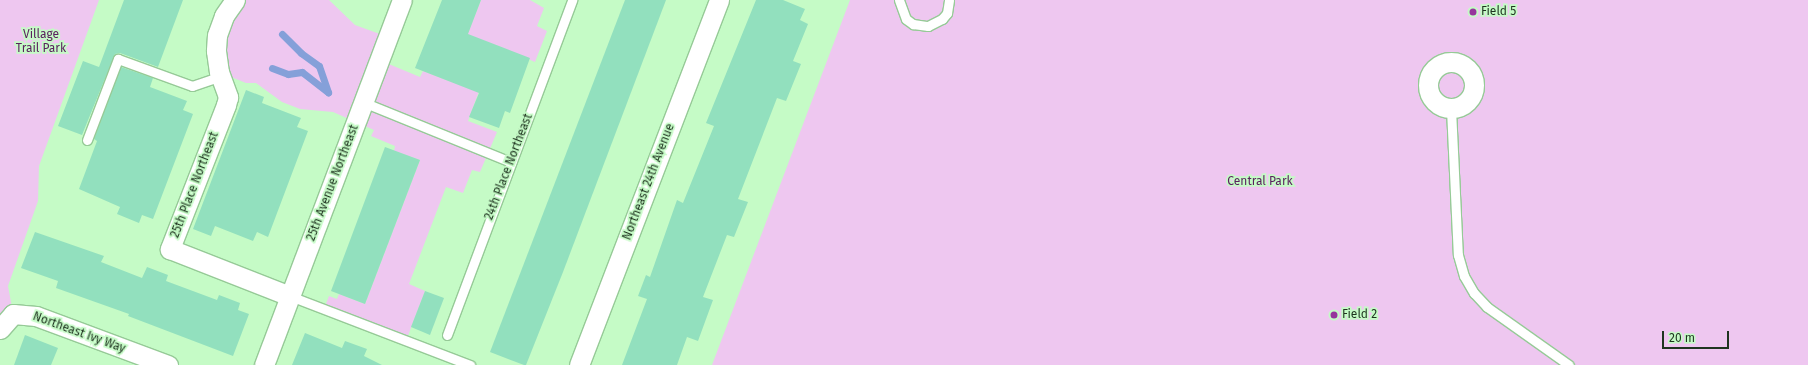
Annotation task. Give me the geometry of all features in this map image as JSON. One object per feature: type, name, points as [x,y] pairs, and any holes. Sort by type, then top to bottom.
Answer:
[{"type":"street","name":"25th Place Northeast","points":[[235,0],[224,16],[217,35],[216,51],[221,76],[228,97],[226,105],[170,249],[290,296]]},
{"type":"street","name":"25th Avenue Northeast","points":[[264,365],[402,0]]},
{"type":"street","name":"Northeast 24th Avenue","points":[[579,365],[719,0]]},
{"type":"street","name":"Northeast Ivy Way","points":[[0,328],[13,314],[36,316],[168,365]]},
{"type":"lane","name":"24th Place Northeast","points":[[447,335],[572,0]]},
{"type":"lane","points":[[899,0],[906,19],[924,26],[942,19],[947,13],[949,0]]},
{"type":"lane","points":[[87,140],[118,59],[192,86],[221,76]]},
{"type":"lane","points":[[363,102],[511,162]]},
{"type":"lane","points":[[1451,109],[1458,255],[1464,276],[1474,293],[1487,307],[1569,365]]},
{"type":"lane","points":[[290,296],[470,365]]},
{"type":"green space","name":"Village Trail Park","points":[[0,0],[99,0],[39,166],[38,201],[8,286],[13,313],[0,318]]},
{"type":"green space","points":[[235,0],[329,0],[355,25],[388,37],[379,60],[420,77],[423,71],[449,81],[481,0],[530,0],[544,8],[537,26],[547,31],[535,62],[496,45],[468,121],[497,132],[480,172],[472,170],[463,193],[446,187],[409,284],[425,291],[406,341],[324,309],[329,296],[337,299],[339,294],[365,304],[420,160],[394,151],[395,146],[371,136],[374,130],[333,112],[300,109],[282,102],[256,83],[246,83],[219,72],[224,16]]},
{"type":"green space","name":"Central Park","points":[[850,0],[1808,0],[1808,365],[712,365]]},
{"type":"building","points":[[124,0],[183,0],[158,67],[120,53],[115,54],[82,135],[58,126],[83,61],[99,67]]},
{"type":"building","points":[[442,0],[481,0],[468,34],[530,58],[510,113],[505,111],[499,128],[469,117],[479,93],[415,68]]},
{"type":"building","points":[[625,0],[666,0],[563,272],[526,365],[524,365],[490,352]]},
{"type":"building","points":[[756,0],[783,0],[805,9],[800,20],[808,24],[793,61],[801,64],[786,101],[777,98],[738,199],[748,202],[734,237],[727,235],[703,297],[713,300],[698,341],[687,337],[677,365],[622,365],[647,299],[638,296],[646,275],[650,277],[677,200],[683,203],[714,126],[706,123]]},
{"type":"building","points":[[121,67],[153,78],[150,87],[187,101],[183,110],[193,114],[153,219],[142,215],[139,223],[117,214],[120,207],[79,189],[97,141],[94,139]]},
{"type":"building","points":[[246,90],[264,97],[262,103],[301,118],[297,127],[308,131],[268,237],[257,232],[253,241],[215,226],[211,236],[193,229]]},
{"type":"building","points":[[385,147],[420,160],[365,304],[331,291]]},
{"type":"building","points":[[35,232],[104,256],[101,262],[142,278],[147,267],[168,275],[166,281],[217,300],[219,295],[240,303],[238,310],[249,314],[233,356],[128,316],[129,314],[56,288],[58,281],[21,268]]},
{"type":"building","points":[[425,291],[444,298],[430,335],[411,327]]},
{"type":"building","points":[[305,333],[342,348],[345,341],[367,349],[364,356],[382,365],[292,365]]},
{"type":"building","points":[[25,335],[58,348],[51,365],[14,365]]},
{"type":"waterway","points":[[282,34],[301,53],[319,66],[328,92]]},
{"type":"waterway","points":[[272,68],[288,74],[302,72],[328,92]]},
{"type":"place","name":"Field 5","points":[[1473,12]]},
{"type":"place","name":"Field 2","points":[[1334,315]]}]
